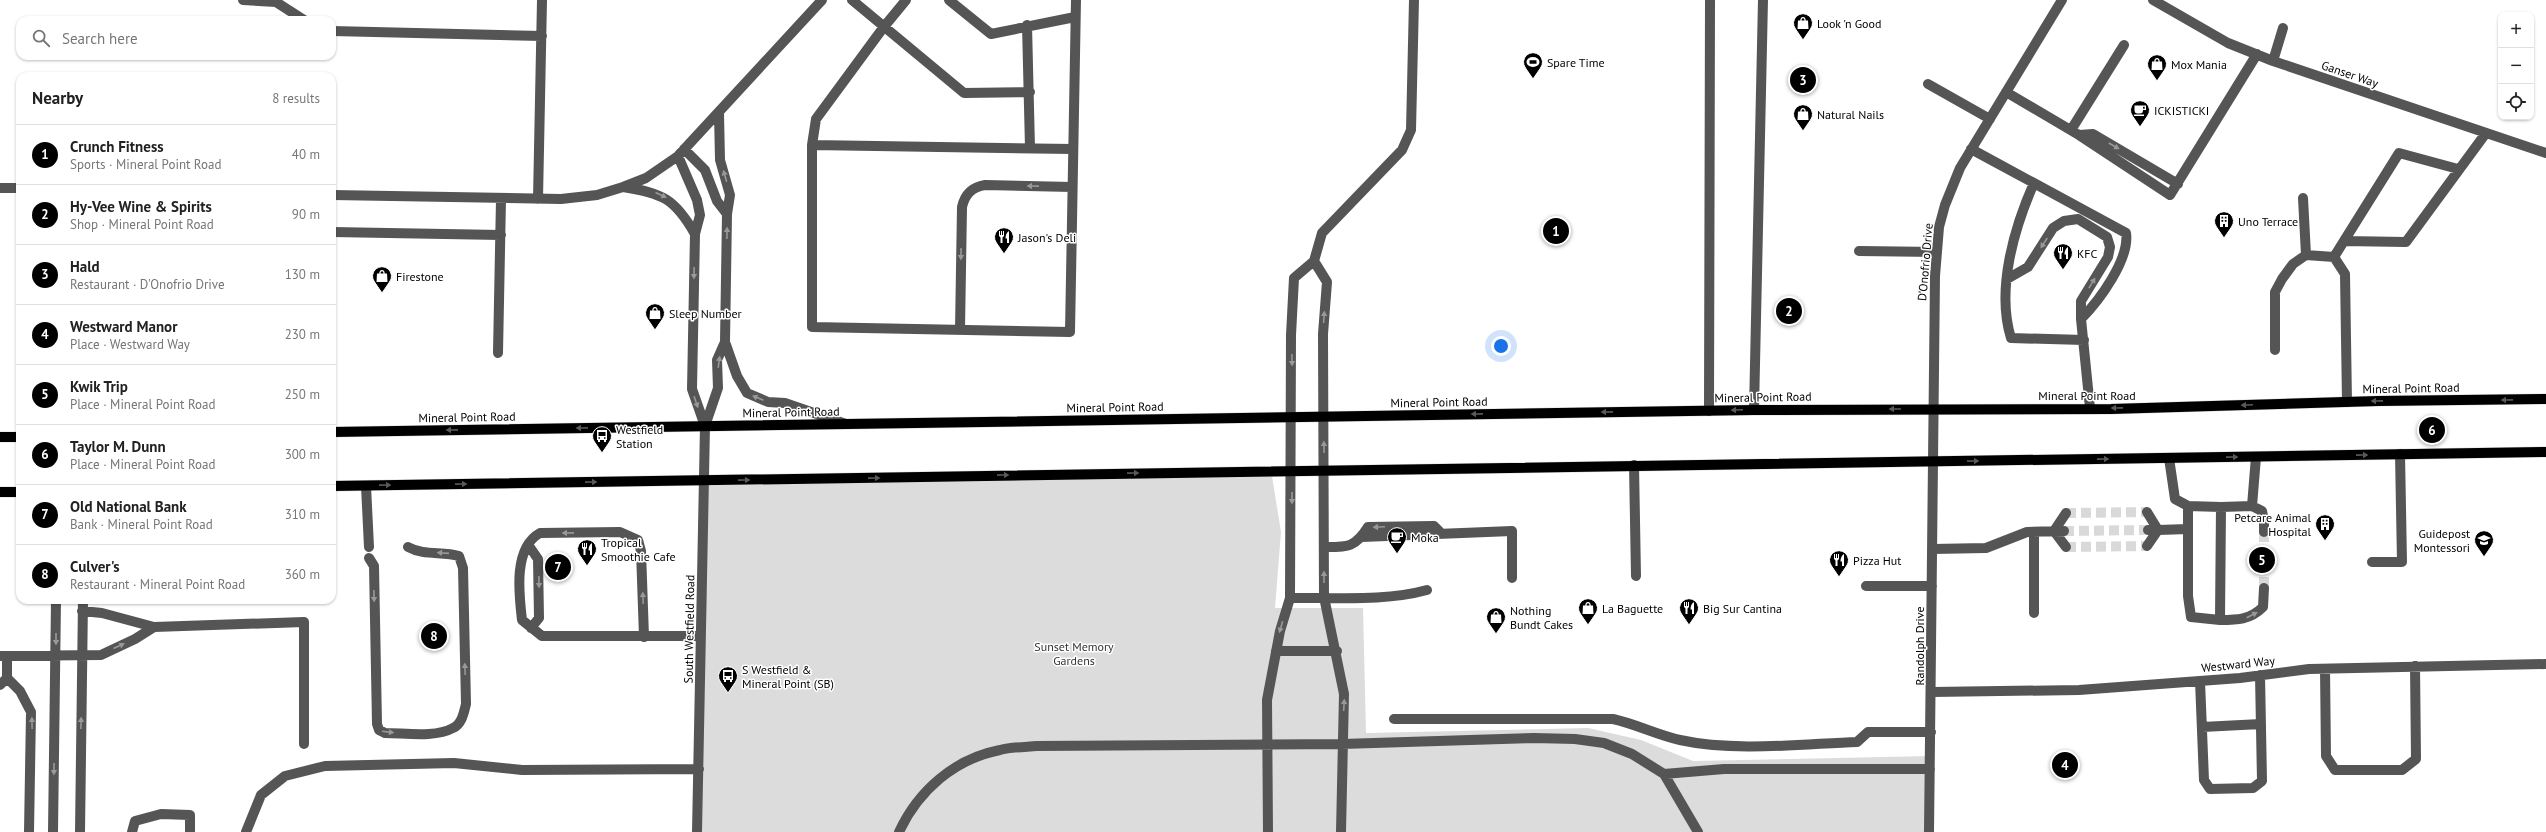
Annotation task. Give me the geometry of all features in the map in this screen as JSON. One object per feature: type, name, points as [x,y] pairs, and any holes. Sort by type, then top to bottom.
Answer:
[{"type":"main road","name":"Mineral Point Road","points":[[336,432],[1754,410],[2090,408],[2546,399]]},
{"type":"main road","points":[[0,437],[16,437]]},
{"type":"main road","points":[[336,486],[1292,470],[2546,452]]},
{"type":"main road","points":[[0,492],[16,492]]},
{"type":"street","points":[[243,0],[276,2],[298,16]]},
{"type":"street","points":[[538,199],[542,0]]},
{"type":"street","points":[[336,195],[501,199],[580,198],[623,187],[646,178],[681,153],[719,114],[822,0]]},
{"type":"street","points":[[852,0],[883,28],[964,93],[1030,92]]},
{"type":"street","points":[[906,0],[883,28],[816,119],[812,145],[812,327],[1070,332],[1076,0]]},
{"type":"street","points":[[949,0],[991,34],[1027,25],[1075,17]]},
{"type":"street","points":[[1268,832],[1267,700],[1280,631],[1290,598],[1294,278],[1314,261],[1322,233],[1402,150],[1411,130],[1414,0]]},
{"type":"street","points":[[1709,411],[1710,0]]},
{"type":"street","points":[[1754,410],[1762,0]]},
{"type":"street","name":"D'Onofrio Drive","points":[[1934,461],[1935,276],[1939,227],[1945,205],[1971,149],[2062,0]]},
{"type":"street","name":"Ganser Way","points":[[2153,0],[2228,43],[2273,61],[2546,154]]},
{"type":"street","points":[[1027,25],[1030,92],[1030,148]]},
{"type":"street","points":[[2273,61],[2283,28]]},
{"type":"street","points":[[336,31],[542,36]]},
{"type":"street","points":[[2075,132],[2124,45]]},
{"type":"street","points":[[2006,92],[2075,132],[2093,134],[2178,184],[2257,54]]},
{"type":"street","points":[[1928,84],[1990,119]]},
{"type":"street","points":[[719,114],[720,160],[730,195],[727,214],[725,342],[737,376],[747,393],[768,402],[785,403],[849,425]]},
{"type":"street","points":[[2344,241],[2406,242],[2458,169],[2486,133]]},
{"type":"street","points":[[812,145],[1073,149]]},
{"type":"street","points":[[1971,149],[2126,233],[2127,244],[2125,254],[2093,307],[2081,320]]},
{"type":"street","points":[[681,153],[705,170],[717,201],[727,214]]},
{"type":"street","points":[[681,153],[697,200],[700,215],[695,234],[692,388],[704,426]]},
{"type":"street","points":[[2334,257],[2399,153],[2458,169]]},
{"type":"street","points":[[2034,183],[2020,214],[2007,279],[2004,305],[2011,338],[2084,340]]},
{"type":"street","points":[[960,330],[962,207],[967,194],[978,186],[985,185],[1072,187]]},
{"type":"street","points":[[623,187],[653,192],[666,197],[676,205],[695,234]]},
{"type":"street","points":[[0,188],[16,188]]},
{"type":"street","points":[[2303,198],[2306,255]]},
{"type":"street","points":[[498,353],[501,199]]},
{"type":"street","points":[[2007,279],[2028,267],[2054,228],[2064,222],[2078,219],[2107,237],[2110,247],[2108,257],[2081,301],[2081,320],[2090,408]]},
{"type":"street","points":[[336,232],[500,235]]},
{"type":"street","points":[[1859,251],[1937,252]]},
{"type":"street","points":[[2275,350],[2275,292],[2293,264],[2306,255],[2334,257]]},
{"type":"street","points":[[2334,257],[2345,274],[2347,402]]},
{"type":"street","points":[[1314,261],[1327,282],[1323,334],[1325,470],[1324,597],[1337,651],[1344,694],[1341,832]]},
{"type":"street","points":[[704,426],[718,388],[717,360],[725,342]]},
{"type":"street","name":"South Westfield Road","points":[[698,832],[704,426]]},
{"type":"street","points":[[2372,562],[2402,562],[2400,454]]},
{"type":"street","points":[[2252,506],[2256,457]]},
{"type":"street","points":[[2169,458],[2176,499],[2188,506],[2252,506],[2262,511],[2264,532]]},
{"type":"street","name":"Randolph Drive","points":[[1929,832],[1934,461]]},
{"type":"street","points":[[1634,465],[1636,576]]},
{"type":"street","points":[[366,486],[369,547]]},
{"type":"street","points":[[2188,506],[2188,596],[2191,617],[2220,620],[2240,620],[2254,616],[2263,607],[2264,588]]},
{"type":"street","points":[[2220,507],[2220,620]]},
{"type":"street","points":[[2147,512],[2153,530],[2147,546]]},
{"type":"street","points":[[2066,513],[2059,531],[2066,547]]},
{"type":"street","points":[[2153,530],[2188,529]]},
{"type":"street","points":[[1324,547],[1349,547],[1362,537],[1512,531],[1512,578]]},
{"type":"street","points":[[1933,549],[1986,548],[2027,532],[2059,531]]},
{"type":"street","points":[[644,637],[641,551],[638,540],[620,532],[540,534],[532,538],[520,560],[520,605],[522,620],[542,636],[644,637],[702,636]]},
{"type":"street","points":[[2034,532],[2034,613]]},
{"type":"street","points":[[529,546],[538,559],[538,618],[531,628]]},
{"type":"street","points":[[369,558],[374,566],[376,724],[379,730],[385,733],[436,732],[454,728],[463,717],[466,704],[463,568],[459,556],[446,552],[417,552],[408,547]]},
{"type":"street","points":[[1866,586],[1932,586]]},
{"type":"street","points":[[1290,598],[1393,596],[1427,590]]},
{"type":"street","points":[[53,832],[56,604]]},
{"type":"street","points":[[80,832],[82,604]]},
{"type":"street","points":[[82,612],[102,612],[154,627],[304,622],[304,744]]},
{"type":"street","points":[[29,832],[31,712],[20,691],[4,682],[4,656],[101,655],[135,639],[154,627]]},
{"type":"street","points":[[1276,651],[1337,651]]},
{"type":"street","name":"Westward Way","points":[[1932,692],[2078,690],[2200,681],[2324,669],[2546,664]]},
{"type":"street","points":[[2324,669],[2326,756],[2335,770],[2402,770],[2416,758],[2415,666]]},
{"type":"street","points":[[2200,681],[2204,780],[2210,789],[2253,788],[2262,781],[2260,675]]},
{"type":"street","points":[[1394,719],[1613,719],[1636,724],[1680,740],[1726,745],[1857,742],[1868,732],[1931,732]]},
{"type":"street","points":[[2202,727],[2261,724]]},
{"type":"street","points":[[899,832],[928,787],[950,770],[1000,750],[1037,746],[1267,743],[1342,744],[1534,738],[1575,739],[1604,743],[1632,754],[1664,774],[1698,832]]},
{"type":"street","points":[[246,832],[261,796],[285,776],[325,766],[454,763],[522,770],[699,769]]},
{"type":"street","points":[[1664,774],[1724,769],[1930,769]]},
{"type":"street","points":[[132,832],[135,821],[161,814],[190,815],[190,832]]},
{"type":"green space","name":"Sunset Memory Gardens","points":[[1271,470],[1281,532],[1275,608],[1363,608],[1366,733],[1588,728],[1641,740],[1693,761],[1930,756],[1929,832],[697,832],[705,480]]},
{"type":"tunnel","points":[[2066,513],[2147,512]]},
{"type":"tunnel","points":[[2064,531],[2148,530]]},
{"type":"tunnel","points":[[2264,532],[2264,588]]},
{"type":"tunnel","points":[[2066,547],[2147,546]]},
{"type":"place","name":"Look 'n Good","points":[[1803,40]]},
{"type":"place","name":"Spare Time","points":[[1533,79]]},
{"type":"place","name":"Hald","points":[[1803,80]]},
{"type":"place","name":"Mox Mania","points":[[2157,81]]},
{"type":"place","name":"ICKISTICKI","points":[[2140,127]]},
{"type":"place","name":"Natural Nails","points":[[1803,131]]},
{"type":"place","name":"Crunch Fitness","points":[[1556,231]]},
{"type":"place","name":"Uno Terrace","points":[[2224,238]]},
{"type":"place","name":"Jason's Deli","points":[[1004,254]]},
{"type":"place","name":"KFC","points":[[2063,270]]},
{"type":"place","name":"Firestone","points":[[382,293]]},
{"type":"place","name":"Hy-Vee Wine & Spirits","points":[[1789,311]]},
{"type":"place","name":"Sleep Number","points":[[655,330]]},
{"type":"place","name":"Taylor M. Dunn","points":[[2432,430]]},
{"type":"place","name":"Westfield Station","points":[[602,453]]},
{"type":"place","name":"Petcare Animal Hospital","points":[[2325,541]]},
{"type":"place","name":"Moka","points":[[1397,554]]},
{"type":"place","name":"Guidepost Montessori","points":[[2484,557]]},
{"type":"place","name":"Kwik Trip","points":[[2262,560]]},
{"type":"place","name":"Tropical Smoothie Cafe","points":[[587,566]]},
{"type":"place","name":"Old National Bank","points":[[558,567]]},
{"type":"place","name":"Pizza Hut","points":[[1839,577]]},
{"type":"place","name":"La Baguette","points":[[1588,625]]},
{"type":"place","name":"Big Sur Cantina","points":[[1689,625]]},
{"type":"place","name":"Nothing Bundt Cakes","points":[[1496,634]]},
{"type":"place","name":"Culver's","points":[[434,636]]},
{"type":"place","name":"S Westfield & Mineral Point (SB)","points":[[728,693]]},
{"type":"place","name":"Westward Manor","points":[[2065,765]]}]
